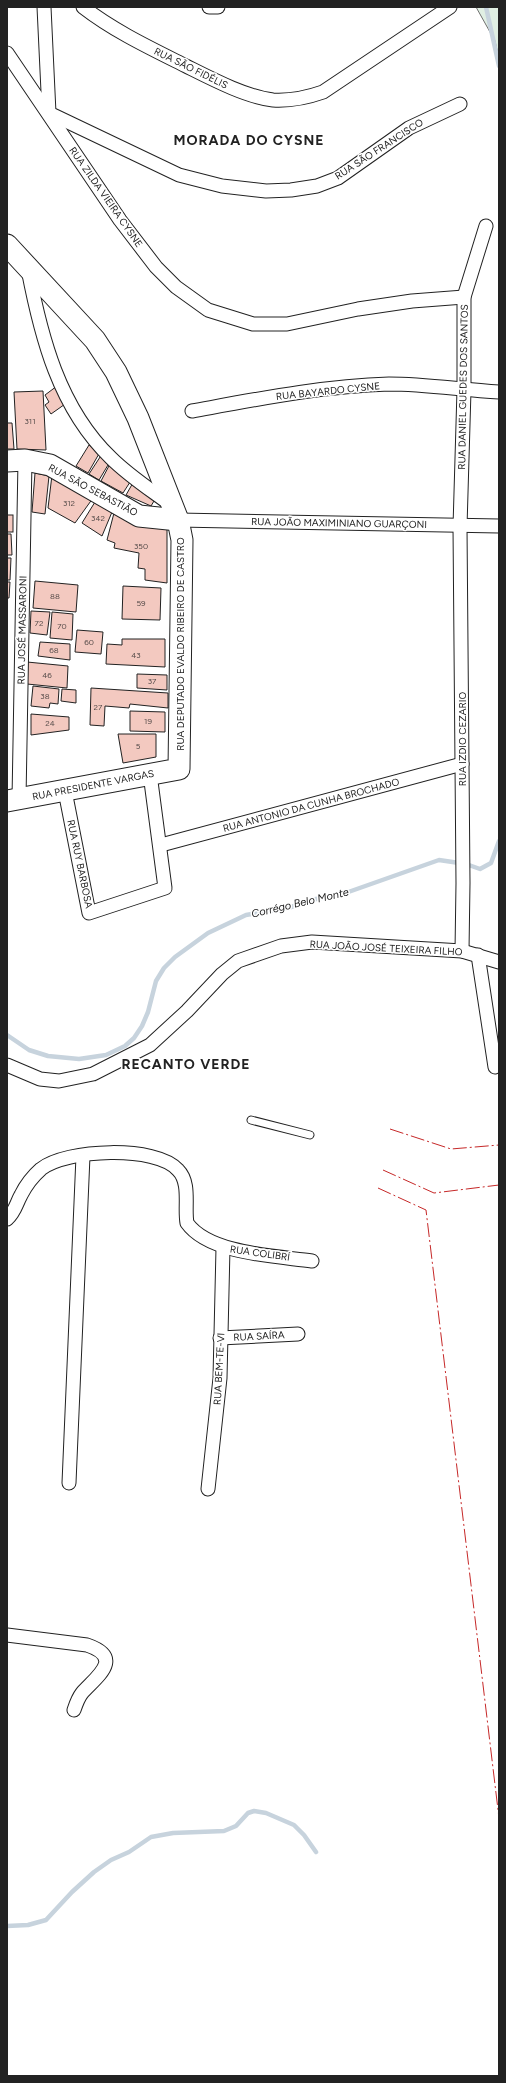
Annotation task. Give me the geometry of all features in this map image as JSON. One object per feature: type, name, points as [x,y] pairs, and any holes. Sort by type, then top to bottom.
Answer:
[{"type":"main road","name":"RUA DEPUTADO EVALDO RIBEIRO DE CASTRO","points":[[7,245],[95,340],[116,372],[138,418],[175,513],[182,540],[179,769]]},
{"type":"main road","name":"RUA SÃO SEBASTIÃO","points":[[16,461],[50,465],[139,516],[175,513]]},
{"type":"main road","name":"RUA PRESIDENTE VARGAS","points":[[13,800],[179,769]]},
{"type":"street","points":[[44,7],[49,113]]},
{"type":"street","name":"RUA SÃO FIDÉLIS","points":[[83,7],[134,40],[224,85],[271,99],[288,100],[307,98],[323,92],[450,7]]},
{"type":"street","points":[[209,7],[218,7]]},
{"type":"street","name":"RUA ZILDA VIEIRA CYSNE","points":[[7,53],[120,220],[156,267],[176,287],[208,310],[253,324],[287,324],[358,309],[412,301],[464,297]]},
{"type":"street","name":"RUA SÃO FRANCISCO","points":[[49,113],[178,175],[222,186],[266,190],[291,190],[317,186],[338,178],[409,128],[460,104]]},
{"type":"street","name":"RUA DANIEL GUEDES DOS SANTOS","points":[[460,527],[464,390],[464,297],[486,226]]},
{"type":"street","points":[[27,266],[44,341],[57,379],[84,424],[111,458],[175,513]]},
{"type":"street","name":"RUA BAYARDO CYSNE","points":[[192,411],[282,395],[353,386],[424,385],[464,390],[499,392]]},
{"type":"street","name":"RUA JOSÉ MASSARONI","points":[[13,800],[16,461]]},
{"type":"street","name":"RUA JOÃO MAXIMINIANO GUARÇONI","points":[[175,513],[499,526]]},
{"type":"street","name":"RUA IZDIO CEZARIO","points":[[460,527],[463,883],[462,951]]},
{"type":"street","name":"RUA ANTONIO DA CUNHA BROCHADO","points":[[161,845],[462,764]]},
{"type":"street","name":"RUA RUY BARBOSA","points":[[65,790],[89,913],[165,888],[161,845],[150,774]]},
{"type":"street","name":"RUA JOÃO JOSÉ TEIXEIRA FILHO","points":[[7,1065],[40,1079],[59,1080],[93,1074],[150,1045],[187,1011],[222,974],[238,961],[281,946],[312,942],[462,951],[499,962]]},
{"type":"street","points":[[478,956],[495,1067]]},
{"type":"street","name":"RUA COLIBRÍ","points":[[83,1156],[128,1153],[154,1157],[170,1164],[178,1170],[184,1179],[187,1223],[201,1237],[223,1248],[312,1261]]},
{"type":"street","points":[[7,1219],[12,1214],[21,1195],[31,1180],[42,1168],[61,1160],[83,1156],[69,1483]]},
{"type":"street","name":"RUA BEM-TE-VI","points":[[208,1489],[220,1378],[223,1248]]},
{"type":"street","name":"RUA SAÍRA","points":[[220,1338],[298,1334]]},
{"type":"street","points":[[7,1635],[87,1645],[96,1648],[102,1654],[105,1666],[102,1673],[83,1692],[74,1710]]},
{"type":"lane","points":[[251,1120],[310,1135]]},
{"type":"green space","points":[[476,7],[499,7],[499,59],[495,41]]},
{"type":"building","points":[[57,386],[68,402],[51,414],[45,405],[49,402],[45,395]]},
{"type":"building","points":[[43,391],[46,450],[17,449],[14,392]]},
{"type":"building","points":[[7,423],[12,423],[14,449],[7,449]]},
{"type":"building","points":[[89,445],[100,452],[88,473],[76,466]]},
{"type":"building","points":[[102,454],[111,460],[99,480],[89,474]]},
{"type":"building","points":[[111,462],[132,479],[123,493],[101,481]]},
{"type":"building","points":[[35,473],[49,476],[45,514],[32,512]]},
{"type":"building","points":[[52,475],[93,498],[75,523],[48,508]]},
{"type":"building","points":[[134,481],[147,492],[154,501],[151,506],[126,495]]},
{"type":"building","points":[[95,502],[112,512],[102,536],[82,523]]},
{"type":"building","points":[[114,513],[167,529],[167,583],[145,580],[145,569],[138,568],[139,553],[114,548],[115,543],[107,540]]},
{"type":"building","points":[[7,515],[13,515],[13,532],[7,532]]},
{"type":"building","points":[[7,534],[11,534],[12,555],[7,555]]},
{"type":"building","points":[[7,558],[11,558],[10,580],[7,580]]},
{"type":"building","points":[[35,581],[78,585],[76,612],[33,608]]},
{"type":"building","points":[[7,582],[10,582],[9,598],[7,598]]},
{"type":"building","points":[[123,586],[161,588],[160,620],[122,619]]},
{"type":"building","points":[[31,611],[50,612],[47,635],[30,633]]},
{"type":"building","points":[[52,612],[73,614],[72,640],[50,638]]},
{"type":"building","points":[[77,630],[103,632],[101,654],[75,652]]},
{"type":"building","points":[[122,639],[165,639],[165,667],[106,664],[107,644],[122,645]]},
{"type":"building","points":[[40,642],[70,644],[70,660],[38,656]]},
{"type":"building","points":[[27,662],[68,666],[67,688],[27,684]]},
{"type":"building","points":[[137,674],[167,675],[167,690],[137,688]]},
{"type":"building","points":[[33,686],[59,689],[58,704],[50,703],[49,708],[31,706]]},
{"type":"building","points":[[91,688],[168,693],[168,708],[130,704],[129,708],[105,706],[104,726],[90,725]]},
{"type":"building","points":[[62,689],[76,690],[76,703],[61,701]]},
{"type":"building","points":[[130,711],[165,712],[165,732],[130,731]]},
{"type":"building","points":[[31,714],[69,717],[69,730],[31,735]]},
{"type":"building","points":[[118,734],[156,734],[156,757],[123,763]]},
{"type":"waterway","points":[[486,7],[499,66]]},
{"type":"waterway","name":"Corrégo Belo Monte","points":[[7,1035],[29,1050],[48,1056],[79,1059],[106,1055],[125,1046],[134,1038],[142,1026],[148,1012],[156,981],[164,968],[175,957],[208,933],[246,915],[288,908],[316,899],[337,896],[439,860],[466,864],[480,869],[491,863],[499,841]]},
{"type":"waterway","points":[[7,1926],[28,1925],[46,1920],[72,1892],[94,1872],[111,1860],[129,1852],[151,1837],[173,1833],[224,1831],[236,1826],[248,1813],[254,1811],[266,1813],[294,1825],[304,1835],[316,1852]]},
{"type":"power","points":[[390,1129],[451,1149],[499,1145]]},
{"type":"power","points":[[383,1170],[434,1193],[499,1185]]},
{"type":"power","points":[[378,1188],[426,1210],[499,1818]]},
{"type":"district","name":"MORADA DO CYSNE","points":[[249,140]]},
{"type":"district","name":"RECANTO VERDE","points":[[186,1064]]}]
